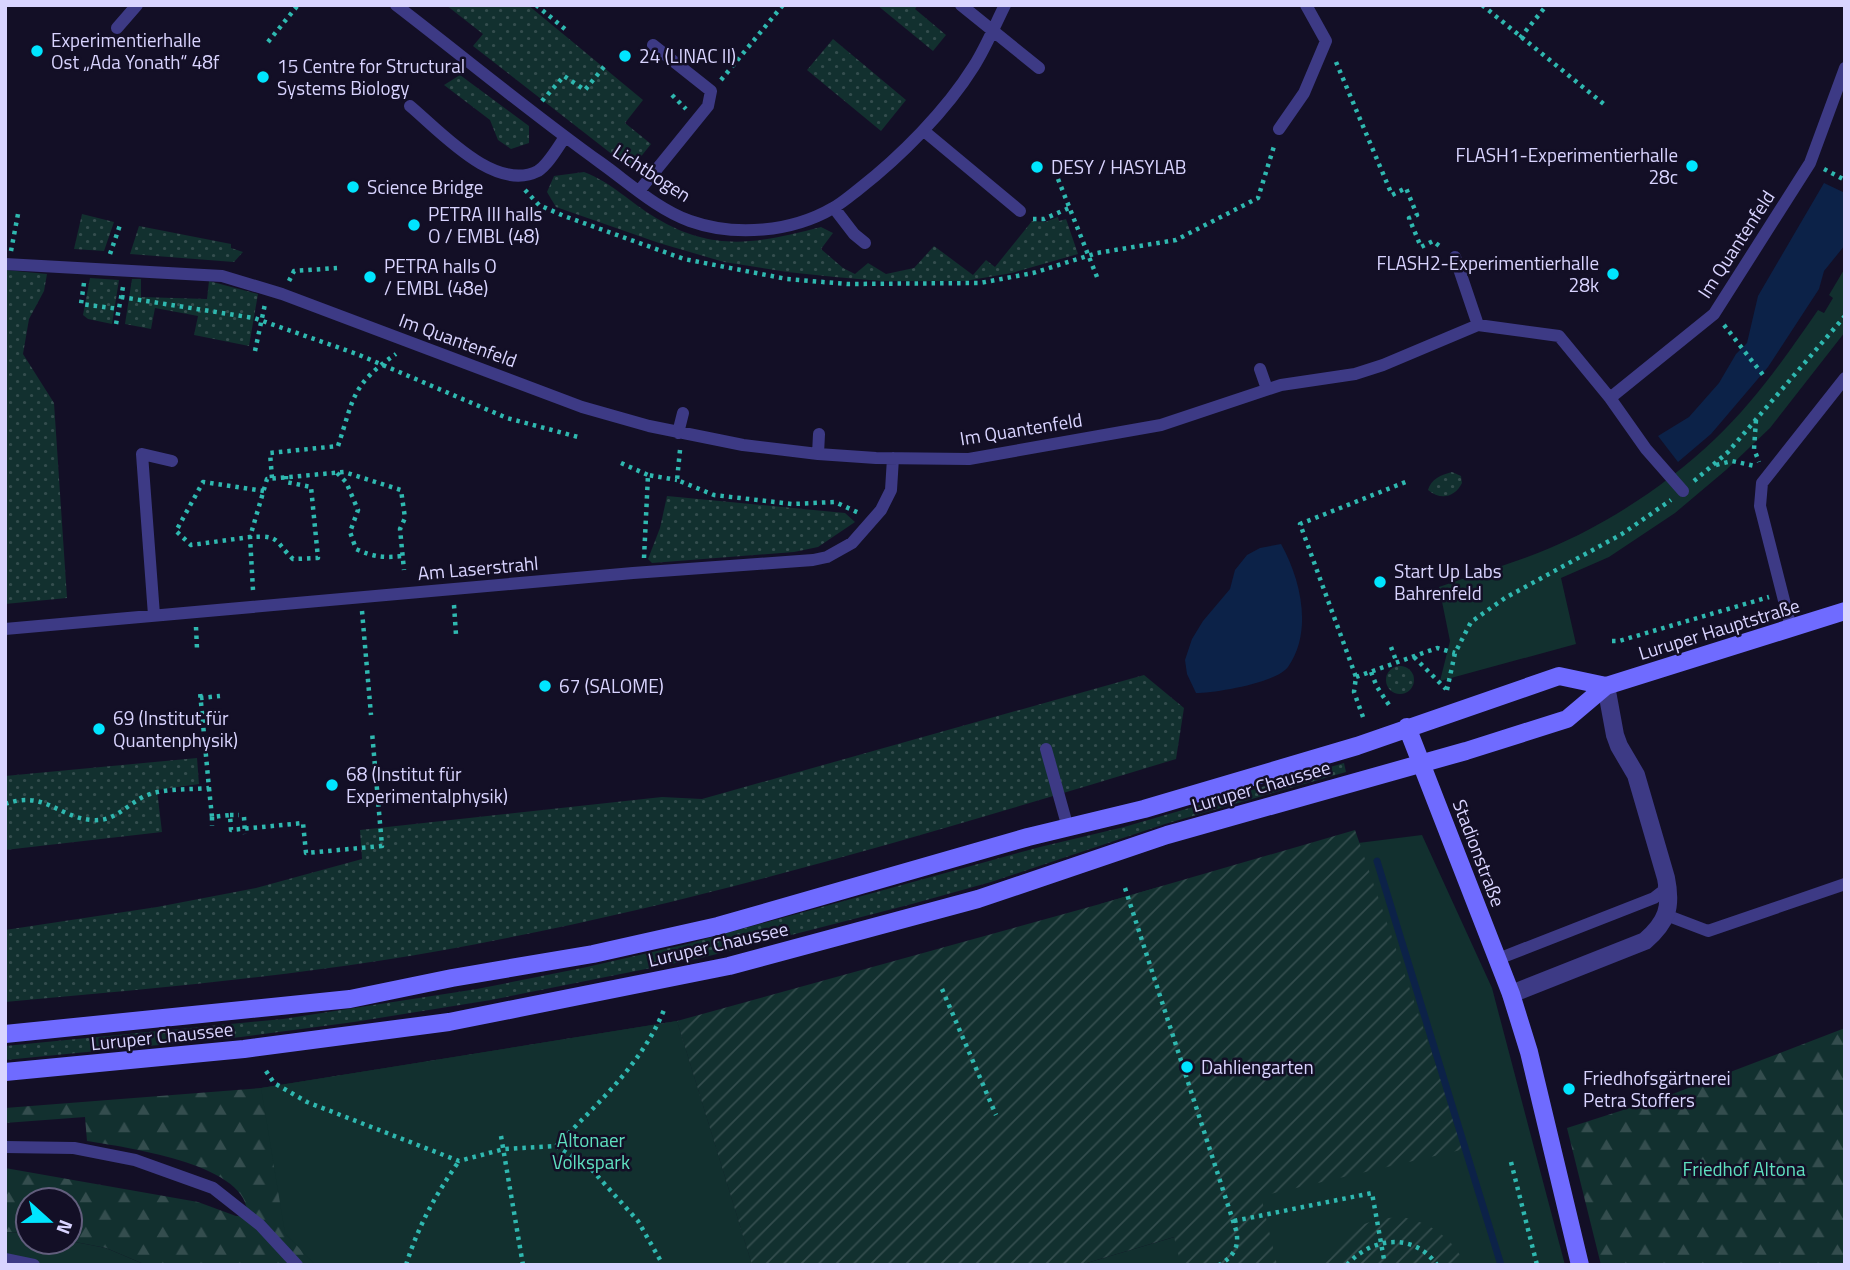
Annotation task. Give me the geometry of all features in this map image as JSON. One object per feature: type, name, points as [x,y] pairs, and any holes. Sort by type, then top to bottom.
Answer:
[{"type":"main road","name":"Luruper Hauptstraße","points":[[1420,763],[1567,719],[1606,686],[1845,611]]},
{"type":"main road","name":"Luruper Hauptstraße","points":[[1406,727],[1559,676],[1606,686]]},
{"type":"main road","name":"Stadionstraße","points":[[1406,727],[1511,994],[1529,1052],[1580,1265]]},
{"type":"main road","name":"Luruper Chaussee","points":[[5,1034],[350,999],[593,954],[718,926],[1028,837],[1144,809],[1357,746],[1406,727]]},
{"type":"main road","name":"Luruper Chaussee","points":[[5,1072],[244,1049],[422,1026],[729,966],[978,899],[1167,835],[1420,763]]},
{"type":"street","points":[[1511,994],[1645,941],[1658,930],[1667,915],[1670,895],[1667,878],[1636,775],[1615,735],[1606,686]]},
{"type":"lane","points":[[117,28],[136,5]]},
{"type":"lane","name":"Lichtbogen","points":[[396,5],[565,137],[663,207],[690,221],[744,230],[799,223],[834,208],[881,172],[924,131],[974,67],[1005,5]]},
{"type":"lane","points":[[961,5],[1039,68]]},
{"type":"lane","points":[[1279,129],[1304,93],[1326,41],[1306,5]]},
{"type":"lane","points":[[639,191],[708,106],[711,91],[653,45]]},
{"type":"lane","name":"Im Quantenfeld","points":[[1610,398],[1714,314],[1810,163],[1845,68]]},
{"type":"lane","points":[[410,106],[481,165],[513,177],[539,170],[565,137]]},
{"type":"lane","points":[[924,131],[1020,211]]},
{"type":"lane","points":[[834,208],[854,234],[865,243]]},
{"type":"lane","points":[[1455,257],[1478,325],[1559,336],[1610,398],[1646,449],[1683,491]]},
{"type":"lane","name":"Im Quantenfeld","points":[[7,264],[222,276],[282,294],[582,407],[681,434],[818,454],[893,458],[969,459],[1161,425],[1267,389],[1310,379],[1355,374],[1478,325]]},
{"type":"lane","points":[[1260,369],[1267,389]]},
{"type":"lane","points":[[1791,628],[1759,493],[1762,483],[1845,378]]},
{"type":"lane","points":[[681,434],[682,413]]},
{"type":"lane","points":[[818,434],[818,454]]},
{"type":"lane","points":[[154,615],[142,454],[172,461]]},
{"type":"lane","name":"Am Laserstrahl","points":[[5,629],[813,560],[827,557],[852,543],[887,501],[891,490],[893,458]]},
{"type":"lane","points":[[1046,749],[1068,828]]},
{"type":"lane","points":[[1498,959],[1654,898],[1663,891],[1667,878]]},
{"type":"lane","points":[[1667,915],[1708,931],[1845,884]]},
{"type":"lane","points":[[5,1147],[74,1148],[135,1160],[213,1188],[261,1225],[297,1265]]},
{"type":"lane","points":[[5,1259],[34,1265]]},
{"type":"path","points":[[268,41],[298,5]]},
{"type":"path","points":[[536,5],[565,29]]},
{"type":"path","points":[[711,91],[783,5]]},
{"type":"path","points":[[1482,5],[1605,105]]},
{"type":"path","points":[[1520,38],[1546,6]]},
{"type":"path","points":[[1326,41],[1392,195],[1406,188],[1417,215],[1409,218],[1421,247],[1433,241]]},
{"type":"path","points":[[541,103],[564,76],[584,90],[607,63]]},
{"type":"path","points":[[672,95],[693,115]]},
{"type":"path","points":[[513,177],[539,205],[684,259],[787,279],[847,284],[980,283],[1033,273],[1097,253],[1175,240],[1247,204],[1258,198],[1279,129]]},
{"type":"path","points":[[1058,180],[1097,277]]},
{"type":"path","points":[[1044,219],[1069,208]]},
{"type":"path","points":[[7,264],[18,214]]},
{"type":"path","points":[[104,268],[120,225]]},
{"type":"path","points":[[86,268],[81,303],[119,309]]},
{"type":"path","points":[[282,294],[294,271],[337,268]]},
{"type":"path","points":[[116,324],[127,270]]},
{"type":"path","points":[[255,351],[269,290]]},
{"type":"path","points":[[121,297],[260,320],[380,365],[507,418],[578,437]]},
{"type":"path","points":[[1714,314],[1763,375]]},
{"type":"path","points":[[1413,656],[1447,690],[1455,653],[1471,622],[1505,598],[1622,534],[1683,491],[1728,452],[1845,316]]},
{"type":"path","points":[[272,478],[270,453],[338,446],[349,406],[358,387],[380,365],[411,344]]},
{"type":"path","points":[[1712,466],[1732,461],[1752,464],[1761,470],[1754,449],[1756,420]]},
{"type":"path","points":[[677,480],[681,434]]},
{"type":"path","points":[[621,463],[648,475],[677,480],[714,495],[792,504],[835,502],[854,510],[870,522]]},
{"type":"path","points":[[336,472],[346,482],[358,510],[350,532],[356,549],[383,558],[402,556]]},
{"type":"path","points":[[252,580],[250,537],[267,479],[336,472],[369,478],[401,491],[405,518],[400,529],[404,570]]},
{"type":"path","points":[[643,573],[648,475]]},
{"type":"path","points":[[264,491],[203,482],[176,531],[191,545],[267,536],[279,540],[293,559],[318,558],[311,488],[286,482],[286,476]]},
{"type":"path","points":[[1363,717],[1354,692],[1356,677],[1300,524],[1408,481]]},
{"type":"path","points":[[453,590],[456,635]]},
{"type":"path","points":[[1612,641],[1783,593]]},
{"type":"path","points":[[361,598],[371,715]]},
{"type":"path","points":[[1391,647],[1397,663]]},
{"type":"path","points":[[1356,677],[1437,648],[1455,653]]},
{"type":"path","points":[[1371,672],[1391,708]]},
{"type":"path","points":[[212,826],[200,695],[220,696]]},
{"type":"path","points":[[230,816],[231,830],[303,823],[306,853],[382,846],[372,732]]},
{"type":"path","points":[[5,804],[20,799],[34,800],[92,820],[111,819],[145,796],[209,788]]},
{"type":"path","points":[[212,817],[241,816],[245,834]]},
{"type":"path","points":[[1125,888],[1234,1221],[1238,1239],[1236,1251],[1230,1259],[1219,1265]]},
{"type":"path","points":[[942,989],[996,1115]]},
{"type":"path","points":[[556,1146],[614,1086],[646,1046],[664,1010]]},
{"type":"path","points":[[266,1071],[274,1083],[307,1102],[459,1161],[504,1149],[556,1146],[593,1170],[638,1221],[663,1265]]},
{"type":"path","points":[[501,1136],[523,1265]]},
{"type":"path","points":[[406,1265],[427,1211],[459,1161]]},
{"type":"path","points":[[1511,1162],[1537,1265]]},
{"type":"path","points":[[1234,1221],[1372,1193],[1385,1265]]},
{"type":"path","points":[[1347,1265],[1356,1254],[1381,1242],[1406,1243],[1421,1249],[1437,1265]]},
{"type":"green space","points":[[446,5],[528,5],[643,100],[625,123],[651,144],[631,169],[473,46],[483,34]]},
{"type":"green space","points":[[877,5],[918,5],[915,9],[946,35],[933,51]]},
{"type":"green space","points":[[833,39],[906,100],[881,131],[807,70]]},
{"type":"green space","points":[[460,75],[529,126],[529,143],[511,149],[498,140],[490,120],[444,85]]},
{"type":"green space","points":[[584,172],[612,187],[656,218],[698,236],[737,242],[777,237],[821,227],[833,233],[821,249],[843,268],[855,274],[868,263],[886,274],[914,268],[934,246],[973,275],[986,260],[995,267],[1032,221],[1045,222],[1058,217],[1059,221],[1066,219],[1078,254],[1012,273],[965,281],[881,281],[787,272],[724,262],[659,243],[556,207],[547,192],[554,176]]},
{"type":"green space","points":[[82,214],[114,222],[104,251],[74,249]]},
{"type":"green space","points":[[139,226],[231,244],[231,248],[243,252],[234,262],[130,254]]},
{"type":"green space","points":[[1845,268],[1845,332],[1770,428],[1675,513],[1609,557],[1561,578],[1576,644],[1440,681],[1450,641],[1439,587],[1523,559],[1572,538],[1637,501],[1678,472],[1744,409],[1818,310],[1824,313],[1833,298],[1829,295]]},
{"type":"green space","points":[[5,270],[47,274],[44,291],[29,319],[23,354],[54,403],[67,598],[5,604]]},
{"type":"green space","points":[[90,278],[119,280],[112,324],[88,319],[83,315]]},
{"type":"green space","points":[[132,279],[141,279],[141,297],[207,299],[209,281],[258,294],[249,346],[194,335],[198,316],[155,308],[151,329],[125,324]]},
{"type":"green space","points":[[1452,472],[1461,476],[1462,483],[1456,492],[1438,496],[1428,490],[1437,478]]},
{"type":"green space","points":[[667,496],[845,513],[855,522],[818,547],[794,552],[652,563],[648,559],[660,528]]},
{"type":"green space","points":[[1400,666],[1410,670],[1414,680],[1410,690],[1400,694],[1390,690],[1386,680],[1390,670]]},
{"type":"green space","points":[[1144,675],[1184,708],[1176,759],[927,833],[676,900],[445,950],[257,977],[5,1002],[5,930],[157,907],[256,888],[362,859],[360,830],[662,797],[702,799]]},
{"type":"green space","points":[[197,758],[199,784],[157,790],[162,832],[5,850],[5,776]]},
{"type":"green space","points":[[1344,763],[1346,772],[1165,824],[991,882],[701,958],[491,1000],[354,1022],[241,1037],[5,1060],[5,1046],[283,1019],[477,989],[587,967],[687,944],[1040,847],[1124,827]]},
{"type":"green space","points":[[1355,830],[1465,1149],[1261,1196],[1277,1265],[1181,1265],[1174,1237],[1080,1265],[752,1265],[677,1021]]},
{"type":"green space","points":[[1422,835],[1492,988],[1565,1265],[1080,1265],[1208,1227],[1100,904],[1162,886],[1465,1149],[1358,843]]},
{"type":"green space","name":"Altonaer Volkspark","points":[[677,1021],[752,1265],[146,1265],[106,1248],[84,1244],[84,1186],[14,1186],[14,1232],[5,1232],[5,1168],[198,1202],[236,1216],[243,1216],[247,1211],[241,1194],[226,1181],[205,1169],[153,1153],[87,1141],[85,1117],[5,1123],[5,1108],[261,1088]]},
{"type":"green space","name":"Altonaer Volkspark","points":[[677,1021],[752,1265],[315,1265],[285,1233],[261,1088]]},
{"type":"green space","name":"Friedhof Altona","points":[[1845,1028],[1845,1265],[1601,1265],[1567,1128],[1670,1095]]},
{"type":"green space","points":[[1402,1217],[1423,1223],[1440,1233],[1466,1265],[1321,1265],[1336,1243],[1354,1229],[1377,1220]]},
{"type":"green space","points":[[5,1232],[14,1232],[14,1256],[84,1256],[84,1244],[106,1248],[146,1265],[5,1265]]},
{"type":"water","points":[[1824,183],[1845,193],[1845,245],[1824,271],[1819,289],[1768,367],[1711,434],[1678,462],[1658,436],[1689,417],[1719,383],[1736,354],[1747,343],[1758,296]]},
{"type":"water","points":[[1281,544],[1299,589],[1302,622],[1296,653],[1288,667],[1271,678],[1230,689],[1196,693],[1187,674],[1185,660],[1192,639],[1203,621],[1230,589],[1235,570],[1247,555],[1260,548]]},
{"type":"waterway","points":[[1377,861],[1501,1265]]},
{"type":"place","name":"Experimentierhalle Ost „Ada Yonath“ 48f","points":[[37,51]]},
{"type":"place","name":"24 (LINAC II)","points":[[625,56]]},
{"type":"place","name":"15 Centre for Structural Systems Biology","points":[[263,77]]},
{"type":"place","name":"FLASH1-Experimentierhalle 28c","points":[[1692,166]]},
{"type":"place","name":"DESY / HASYLAB","points":[[1037,167]]},
{"type":"place","name":"Science Bridge","points":[[353,187]]},
{"type":"place","name":"PETRA III halls O / EMBL (48)","points":[[414,225]]},
{"type":"place","name":"FLASH2-Experimentierhalle 28k","points":[[1613,274]]},
{"type":"place","name":"PETRA halls O / EMBL (48e)","points":[[370,277]]},
{"type":"place","name":"Start Up Labs Bahrenfeld","points":[[1380,582]]},
{"type":"place","name":"67 (SALOME)","points":[[545,686]]},
{"type":"place","name":"69 (Institut für Quantenphysik)","points":[[99,729]]},
{"type":"place","name":"68 (Institut für Experimentalphysik)","points":[[332,785]]},
{"type":"place","name":"Dahliengarten","points":[[1187,1067]]},
{"type":"place","name":"Friedhofsgärtnerei Petra Stoffers","points":[[1569,1089]]}]
